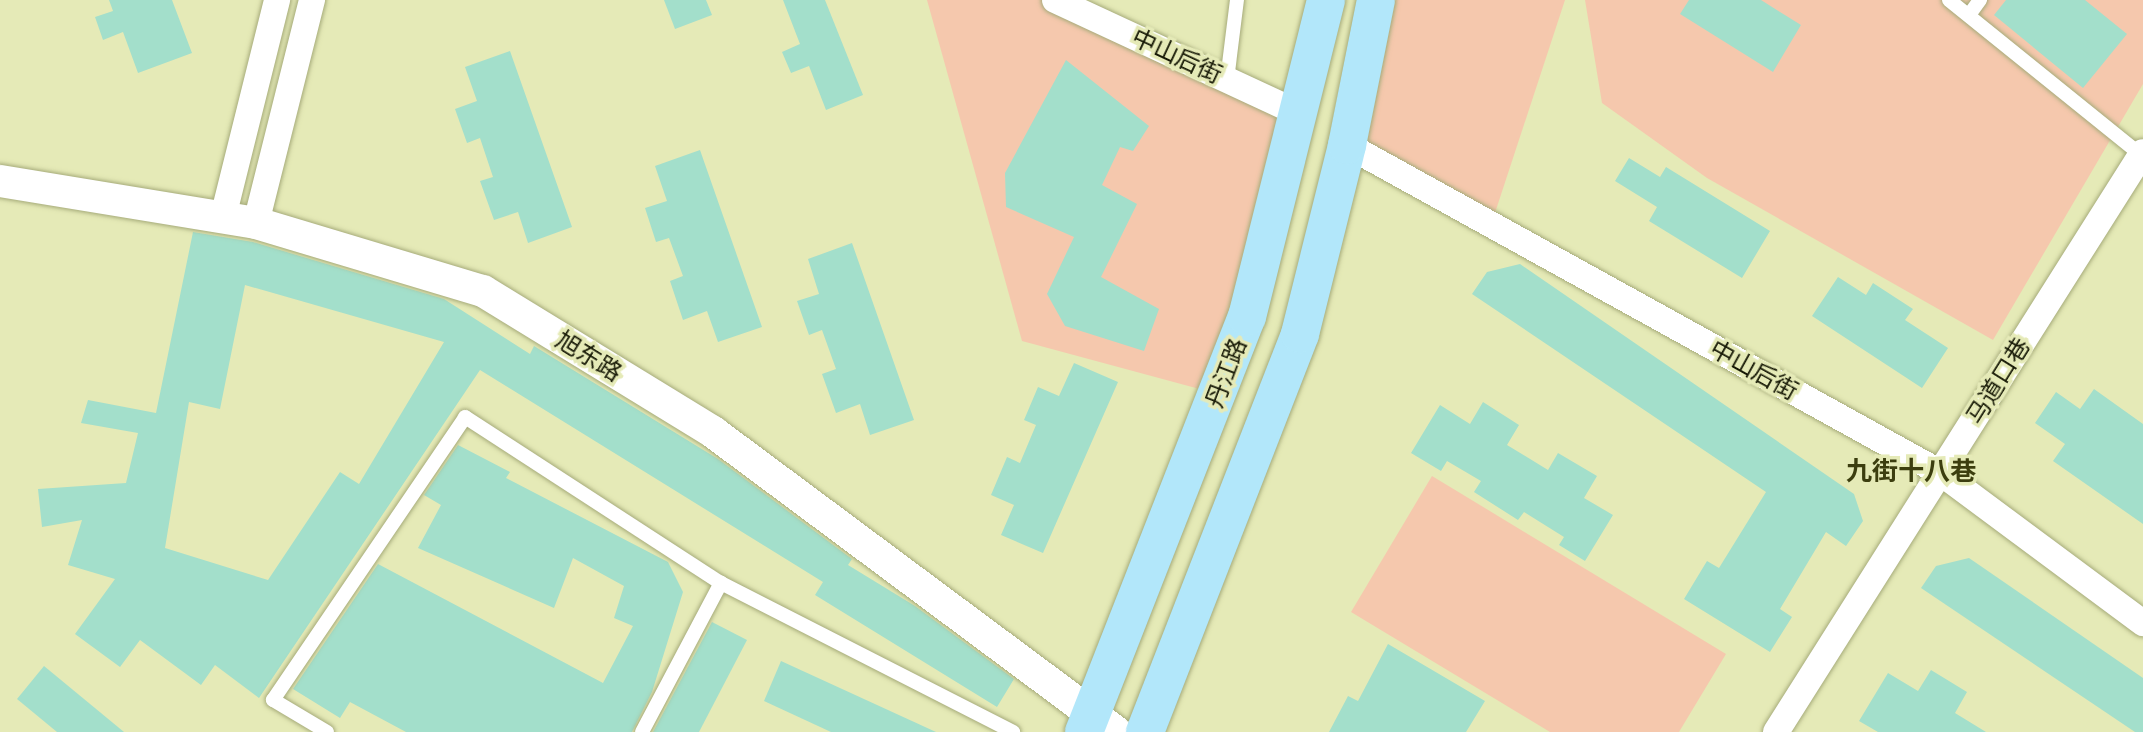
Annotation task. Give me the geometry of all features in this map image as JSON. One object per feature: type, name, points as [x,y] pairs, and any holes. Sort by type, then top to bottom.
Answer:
[{"type":"main road","name":"丹江路","points":[[1098,727],[1247,317],[1326,0]]},
{"type":"main road","points":[[1145,732],[1300,334],[1347,145],[1376,0]]},
{"type":"street","points":[[223,217],[277,0]]},
{"type":"street","points":[[256,223],[312,0]]},
{"type":"street","name":"中山后街","points":[[1056,0],[1298,113]]},
{"type":"street","name":"中山后街","points":[[1347,145],[1941,473],[2143,623]]},
{"type":"street","name":"马道口巷","points":[[1776,732],[2142,154]]},
{"type":"street","name":"旭东路","points":[[0,181],[256,223],[483,291],[713,432],[1098,727]]},
{"type":"lane","points":[[1227,80],[1237,0]]},
{"type":"lane","points":[[1949,0],[2142,154]]},
{"type":"lane","points":[[1969,15],[1980,0]]},
{"type":"lane","points":[[327,732],[273,700],[465,417],[721,583],[1013,732]]},
{"type":"lane","points":[[642,732],[721,583]]},
{"type":"shaded area","points":[[927,0],[1055,0],[1298,113],[1218,394],[1022,341]]},
{"type":"shaded area","points":[[1376,0],[1565,0],[1491,225],[1347,145]]},
{"type":"shaded area","points":[[1585,0],[2143,0],[2143,84],[1993,340],[1707,178],[1602,103]]},
{"type":"shaded area","points":[[1432,476],[1726,654],[1679,732],[1550,732],[1351,612]]},
{"type":"building","points":[[109,0],[172,0],[192,53],[138,73],[123,32],[103,40],[95,17],[113,11]]},
{"type":"building","points":[[664,0],[706,0],[712,15],[675,29]]},
{"type":"building","points":[[783,0],[825,0],[863,95],[826,110],[809,66],[791,73],[782,52],[800,44]]},
{"type":"building","points":[[1689,0],[1761,0],[1801,25],[1773,72],[1680,14]]},
{"type":"building","points":[[2006,0],[2085,0],[2127,34],[2083,88],[1994,15]]},
{"type":"building","points":[[510,51],[572,227],[528,243],[518,212],[494,220],[480,181],[493,177],[480,138],[467,143],[455,109],[477,101],[465,67]]},
{"type":"building","points":[[1066,60],[1149,126],[1133,151],[1120,147],[1102,185],[1137,204],[1101,277],[1159,309],[1144,351],[1065,326],[1047,294],[1074,237],[1006,207],[1005,173]]},
{"type":"building","points":[[700,150],[762,327],[718,342],[707,311],[683,320],[670,281],[683,276],[669,238],[656,242],[645,208],[667,201],[655,166]]},
{"type":"building","points":[[1629,158],[1660,177],[1666,167],[1770,231],[1742,278],[1649,221],[1657,207],[1615,181]]},
{"type":"building","points":[[193,232],[253,242],[444,299],[530,354],[534,346],[718,459],[852,559],[848,565],[915,606],[1014,679],[997,707],[815,595],[823,582],[480,370],[259,698],[215,665],[201,685],[140,640],[120,667],[75,634],[115,579],[68,565],[82,520],[42,527],[38,489],[126,483],[138,433],[81,423],[88,400],[156,413]],"holes":[[[245,285],[444,342],[359,484],[340,472],[268,580],[165,548],[189,402],[220,409]]]},
{"type":"building","points":[[852,243],[914,420],[870,435],[860,404],[836,413],[822,374],[836,369],[822,330],[809,335],[797,301],[819,294],[808,259]]},
{"type":"building","points":[[1520,264],[1854,494],[1863,521],[1846,546],[1826,532],[1780,609],[1792,617],[1770,652],[1684,599],[1707,561],[1719,568],[1766,492],[1472,294],[1487,272]]},
{"type":"building","points":[[1838,277],[1866,295],[1873,283],[1913,309],[1905,320],[1948,348],[1922,388],[1812,316]]},
{"type":"building","points":[[1074,363],[1118,382],[1043,553],[1001,535],[1014,505],[991,495],[1007,457],[1020,463],[1036,425],[1024,420],[1038,387],[1059,396]]},
{"type":"building","points":[[2094,389],[2143,424],[2143,524],[2053,461],[2065,444],[2035,423],[2056,392],[2080,409]]},
{"type":"building","points":[[1483,402],[1519,425],[1507,445],[1548,470],[1558,453],[1597,476],[1584,498],[1613,515],[1585,561],[1559,545],[1564,537],[1524,512],[1518,520],[1474,492],[1481,481],[1447,461],[1441,471],[1411,453],[1440,405],[1470,424]]},
{"type":"building","points":[[458,445],[510,472],[506,478],[668,562],[683,592],[652,692],[632,732],[406,732],[350,702],[340,718],[293,689],[378,564],[603,683],[633,626],[614,618],[624,586],[573,558],[554,608],[418,548],[441,505],[424,495]]},
{"type":"building","points":[[1969,558],[2143,678],[2143,732],[2135,732],[1921,588],[1936,566]]},
{"type":"building","points":[[712,622],[747,640],[699,732],[653,732]]},
{"type":"building","points":[[1388,644],[1485,701],[1466,732],[1329,732],[1348,696],[1358,701]]},
{"type":"building","points":[[781,661],[936,732],[831,732],[764,701]]},
{"type":"building","points":[[44,666],[124,732],[57,732],[17,699]]},
{"type":"building","points":[[1931,670],[1967,692],[1955,713],[1986,732],[1878,732],[1859,721],[1888,673],[1918,691]]},
{"type":"district","name":"九街十八巷","points":[[1911,471]]}]
